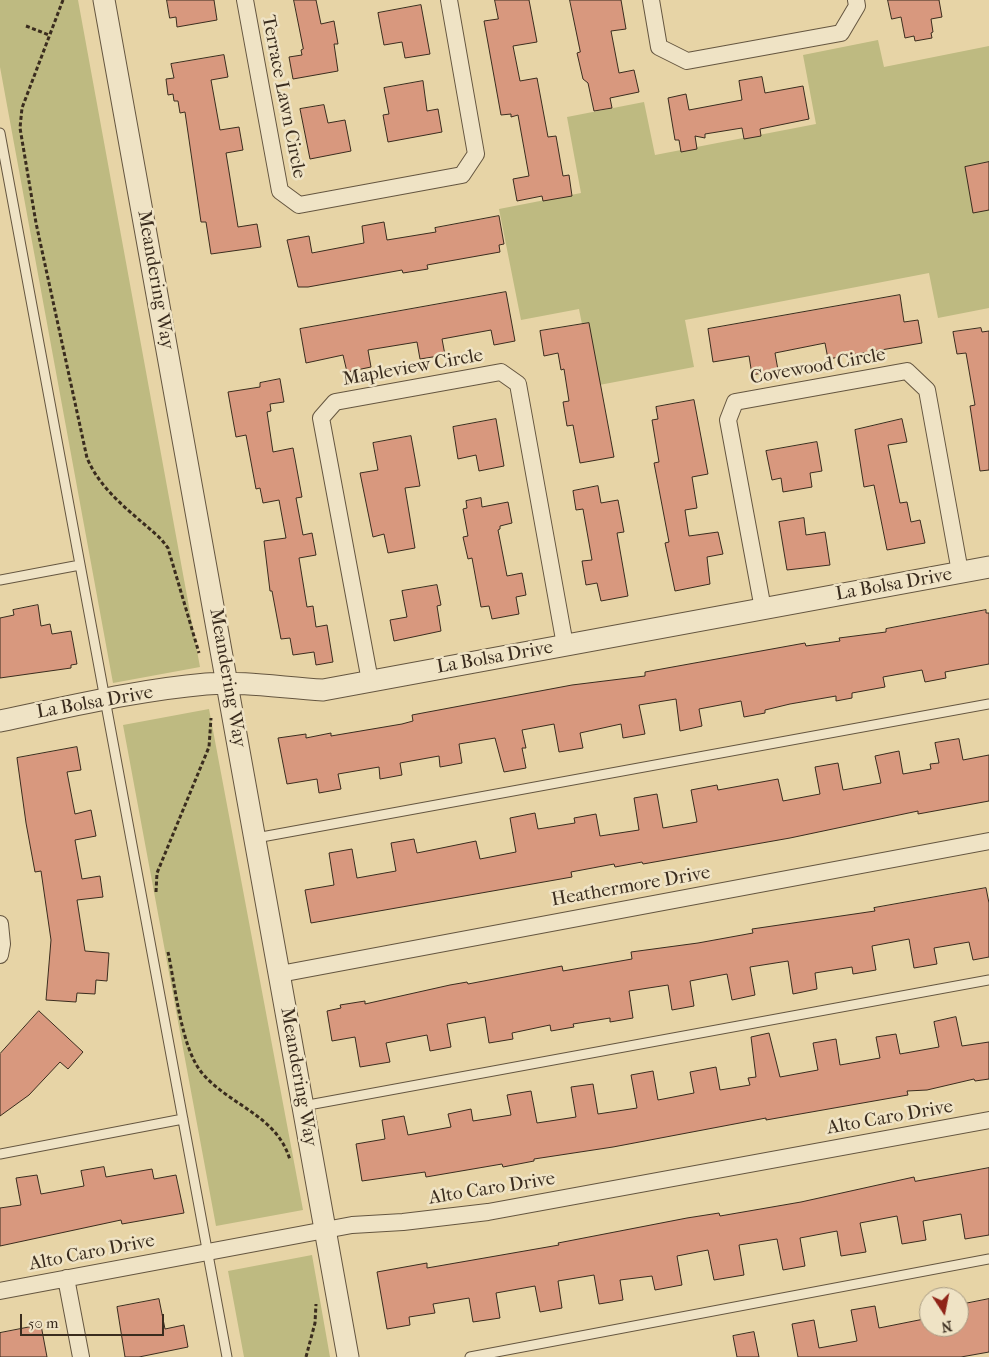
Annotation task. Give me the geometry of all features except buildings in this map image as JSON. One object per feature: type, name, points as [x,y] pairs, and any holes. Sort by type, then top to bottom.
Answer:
[{"type":"street","name":"Meandering Way","points":[[104,0],[229,684],[324,1230],[348,1357]]},
{"type":"street","name":"Terrace Lawn Circle","points":[[245,0],[280,191],[299,205],[462,175],[476,154],[449,0]]},
{"type":"street","points":[[651,0],[659,47],[687,61],[841,33],[857,6],[856,0]]},
{"type":"street","name":"Covewood Circle","points":[[763,609],[728,420],[735,402],[907,371],[927,390],[960,572]]},
{"type":"street","name":"Mapleview Circle","points":[[370,681],[321,418],[335,402],[345,400],[501,372],[518,384],[565,645]]},
{"type":"street","name":"La Bolsa Drive","points":[[0,721],[105,700],[206,684],[323,690],[989,567]]},
{"type":"street","name":"Heathermore Drive","points":[[280,974],[637,905],[751,887],[989,841]]},
{"type":"street","points":[[0,924],[2,944],[0,955]]},
{"type":"street","name":"Alto Caro Drive","points":[[0,1291],[361,1224],[403,1222],[488,1212],[989,1120]]},
{"type":"street","points":[[66,1278],[81,1357]]},
{"type":"lane","points":[[0,133],[227,1357]]},
{"type":"lane","points":[[0,580],[80,565]]},
{"type":"lane","points":[[256,838],[989,704]]},
{"type":"lane","points":[[303,1106],[989,980]]},
{"type":"lane","points":[[0,1154],[183,1119]]},
{"type":"lane","points":[[470,1357],[989,1259]]},
{"type":"path","points":[[26,26],[50,35]]},
{"type":"shaded area","points":[[0,0],[78,0],[200,667],[113,683],[0,67]]},
{"type":"shaded area","points":[[878,40],[884,67],[989,46],[989,308],[938,318],[929,273],[685,320],[694,367],[594,386],[579,309],[521,320],[499,209],[581,193],[567,117],[644,102],[655,155],[816,124],[803,55]]},
{"type":"shaded area","points":[[209,709],[303,1210],[216,1226],[123,725]]},
{"type":"shaded area","points":[[312,1255],[330,1357],[244,1357],[228,1271]]}]
